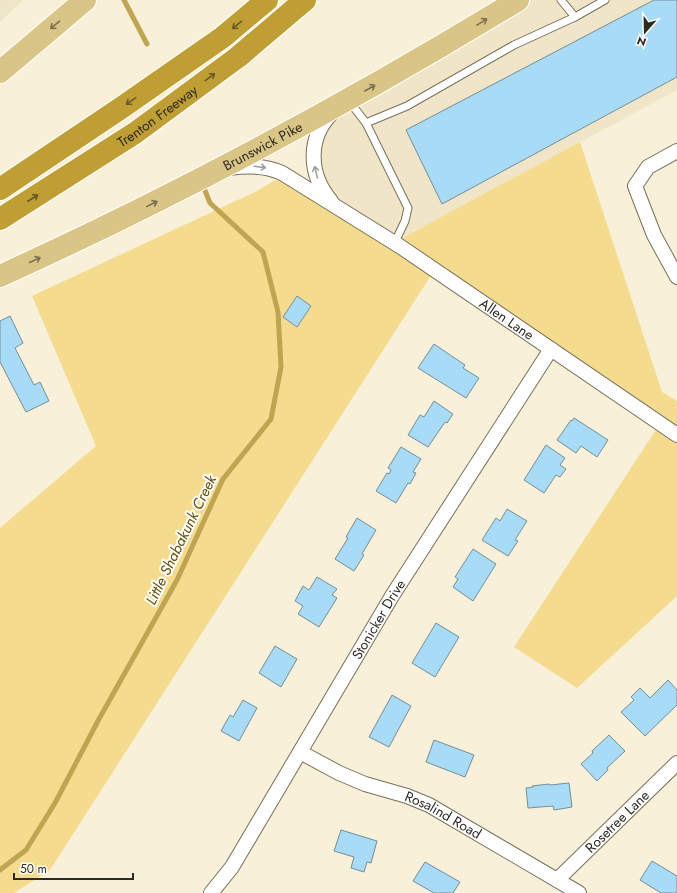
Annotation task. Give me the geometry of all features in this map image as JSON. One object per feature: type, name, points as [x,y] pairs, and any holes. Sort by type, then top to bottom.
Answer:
[{"type":"highway","name":"Trenton Freeway","points":[[0,189],[121,108],[223,37],[267,0]]},
{"type":"highway","name":"Trenton Freeway","points":[[0,219],[135,132],[238,57],[305,0]]},
{"type":"main road","points":[[0,72],[85,0]]},
{"type":"main road","name":"Brunswick Pike","points":[[0,276],[217,171],[344,103],[518,0]]},
{"type":"street","name":"Allen Lane","points":[[335,206],[323,192],[316,177],[313,161],[314,145],[319,131],[327,117],[344,103]]},
{"type":"street","points":[[677,151],[648,167],[635,186],[654,235],[677,277]]},
{"type":"street","name":"Allen Lane","points":[[217,171],[252,166],[271,168],[282,173],[395,242],[677,435]]},
{"type":"street","name":"Stonicker Drive","points":[[211,893],[232,867],[392,596],[551,349]]},
{"type":"street","name":"Rosalind Road","points":[[300,752],[338,773],[365,784],[407,796],[429,805],[579,893]]},
{"type":"street","name":"Rosetree Lane","points":[[557,880],[677,764]]},
{"type":"lane","points":[[561,0],[575,17]]},
{"type":"lane","points":[[366,123],[407,106],[514,45],[575,17],[605,0]]},
{"type":"lane","points":[[344,103],[366,123],[408,208],[405,221],[395,242]]},
{"type":"shaded area","points":[[0,0],[23,0],[0,22]]},
{"type":"shaded area","points":[[518,0],[677,0],[677,90],[395,242],[322,190],[313,161],[327,117]]},
{"type":"shaded area","points":[[580,142],[662,392],[677,401],[677,596],[577,688],[514,647],[663,419],[437,266],[50,870],[14,893],[0,893],[0,528],[96,446],[32,296],[255,192],[293,170],[395,242]]},
{"type":"building","points":[[654,0],[677,0],[677,77],[442,204],[406,130]]},
{"type":"building","points":[[297,296],[311,306],[297,327],[283,317]]},
{"type":"building","points":[[10,316],[23,343],[15,348],[34,385],[40,382],[49,401],[26,412],[0,362],[0,321]]},
{"type":"building","points":[[434,344],[465,365],[463,368],[479,378],[466,398],[418,368]]},
{"type":"building","points":[[434,401],[453,414],[447,423],[445,422],[428,447],[408,435],[420,415],[424,417]]},
{"type":"building","points":[[574,418],[608,440],[597,457],[581,446],[576,453],[557,440]]},
{"type":"building","points":[[546,445],[565,458],[560,465],[566,469],[560,477],[556,475],[544,493],[524,480]]},
{"type":"building","points":[[401,447],[421,459],[413,472],[416,473],[410,484],[408,483],[396,503],[376,491],[387,473],[389,474],[391,470],[388,468]]},
{"type":"building","points":[[507,509],[527,521],[515,540],[518,541],[508,556],[482,540],[496,518],[500,521]]},
{"type":"building","points":[[357,518],[376,530],[362,554],[364,555],[354,571],[335,559],[348,538],[346,537]]},
{"type":"building","points":[[473,549],[496,564],[473,601],[453,587],[458,579],[455,577]]},
{"type":"building","points":[[317,577],[337,589],[332,595],[337,598],[319,627],[298,614],[303,606],[295,601],[303,586],[309,590]]},
{"type":"building","points":[[436,623],[459,637],[435,677],[412,663]]},
{"type":"building","points":[[275,646],[297,659],[281,687],[259,673]]},
{"type":"building","points":[[668,680],[677,690],[677,705],[645,736],[621,712],[634,700],[631,697],[640,688],[650,698]]},
{"type":"building","points":[[392,695],[411,706],[389,747],[369,737]]},
{"type":"building","points":[[243,700],[257,708],[239,741],[221,731],[230,715],[233,717]]},
{"type":"building","points":[[609,735],[625,751],[607,768],[608,770],[597,781],[581,764]]},
{"type":"building","points":[[434,740],[474,755],[465,777],[426,762]]},
{"type":"building","points":[[569,783],[572,807],[554,810],[553,806],[528,808],[526,788],[549,784]]},
{"type":"building","points":[[341,830],[377,841],[371,863],[367,862],[364,872],[351,868],[354,857],[334,851]]},
{"type":"building","points":[[652,861],[677,876],[677,893],[661,893],[640,880]]},
{"type":"building","points":[[425,862],[460,882],[453,893],[434,893],[413,881]]},
{"type":"waterway","name":"Little Shabakunk Creek","points":[[124,0],[147,44]]},
{"type":"waterway","name":"Little Shabakunk Creek","points":[[0,870],[26,850],[55,803],[99,719],[177,580],[223,479],[271,419],[281,367],[278,312],[263,252],[210,203],[202,183]]}]
